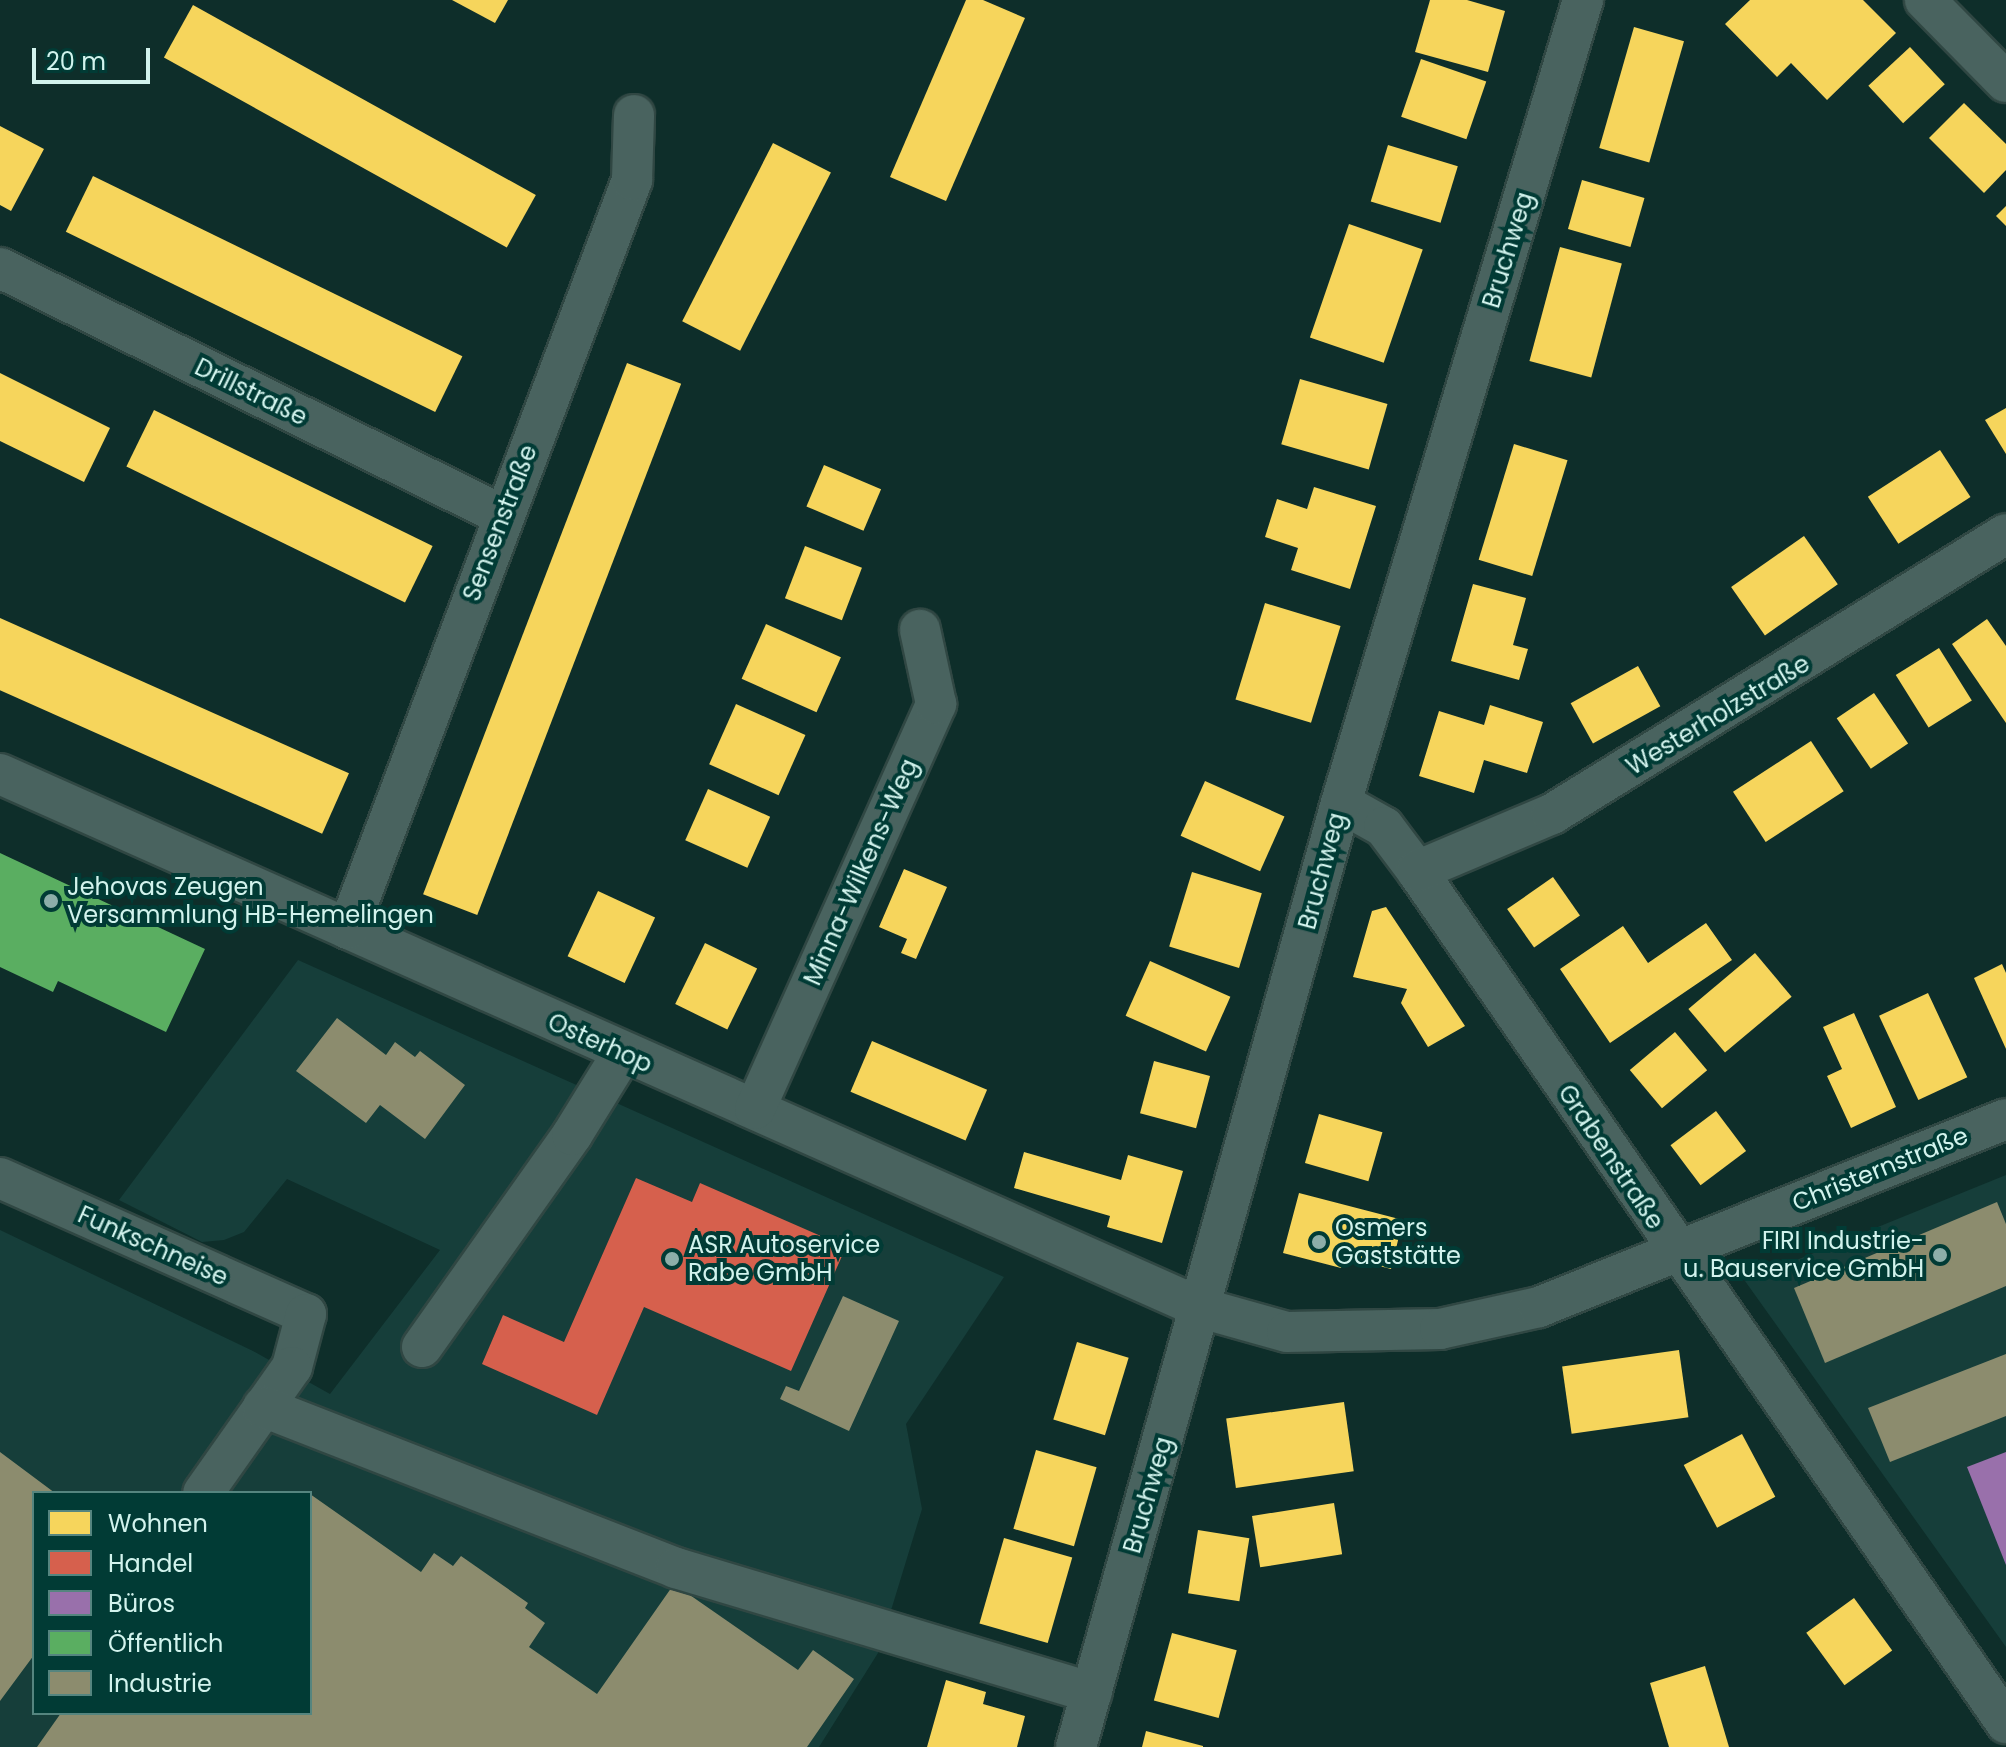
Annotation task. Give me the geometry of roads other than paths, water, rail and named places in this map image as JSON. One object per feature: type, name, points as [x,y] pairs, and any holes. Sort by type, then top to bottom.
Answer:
[{"type":"street","name":"Bruchweg","points":[[1076,1747],[1341,803],[1583,0]]},
{"type":"street","points":[[1925,0],[2006,82]]},
{"type":"street","name":"Sensenstraße","points":[[348,929],[502,515],[632,180],[634,115]]},
{"type":"street","name":"Drillstraße","points":[[0,268],[502,515]]},
{"type":"street","name":"Westerholzstraße","points":[[1417,871],[1552,814],[1713,720],[2006,534]]},
{"type":"street","name":"Minna-Wilkens-Weg","points":[[755,1109],[936,704],[920,630]]},
{"type":"street","name":"Osterhop","points":[[0,774],[622,1054],[755,1109],[1201,1308]]},
{"type":"street","name":"Grabenstraße","points":[[1341,803],[1384,827],[1417,871],[1675,1250],[2006,1723]]},
{"type":"street","points":[[422,1347],[572,1135],[622,1054]]},
{"type":"street","name":"Christernstraße","points":[[1201,1308],[1287,1332],[1440,1329],[1539,1307],[2006,1119]]},
{"type":"street","name":"Funkschneise","points":[[0,1178],[306,1314],[292,1367],[263,1407]]},
{"type":"street","points":[[204,1491],[263,1407],[676,1568],[1092,1693]]},
{"type":"place","name":"Jehovas Zeugen Versammlung HB-Hemelingen","points":[[51,901]]},
{"type":"place","name":"Osmers Gaststätte","points":[[1319,1242]]},
{"type":"place","name":"FIRI Industrie- u. Bauservice GmbH","points":[[1940,1255]]},
{"type":"place","name":"ASR Autoservice Rabe GmbH","points":[[672,1259]]}]
